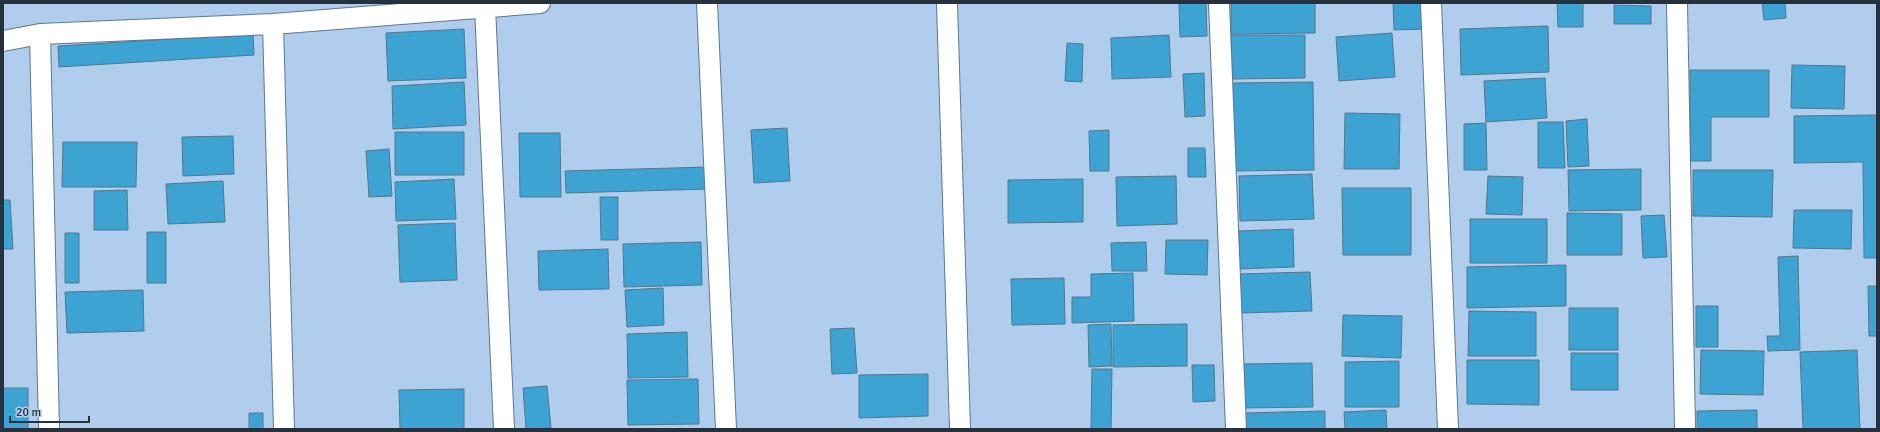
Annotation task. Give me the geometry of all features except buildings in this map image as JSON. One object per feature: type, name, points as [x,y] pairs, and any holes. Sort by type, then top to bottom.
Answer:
[{"type":"street","points":[[3,41],[40,34],[273,24],[540,3]]},
{"type":"street","points":[[706,3],[726,429]]},
{"type":"street","points":[[948,3],[960,429]]},
{"type":"street","points":[[1220,3],[1236,429]]},
{"type":"street","points":[[1431,3],[1448,429]]},
{"type":"street","points":[[1677,3],[1685,429]]},
{"type":"street","points":[[486,7],[504,429]]},
{"type":"street","points":[[273,24],[284,429]]},
{"type":"street","points":[[40,34],[49,429]]}]
